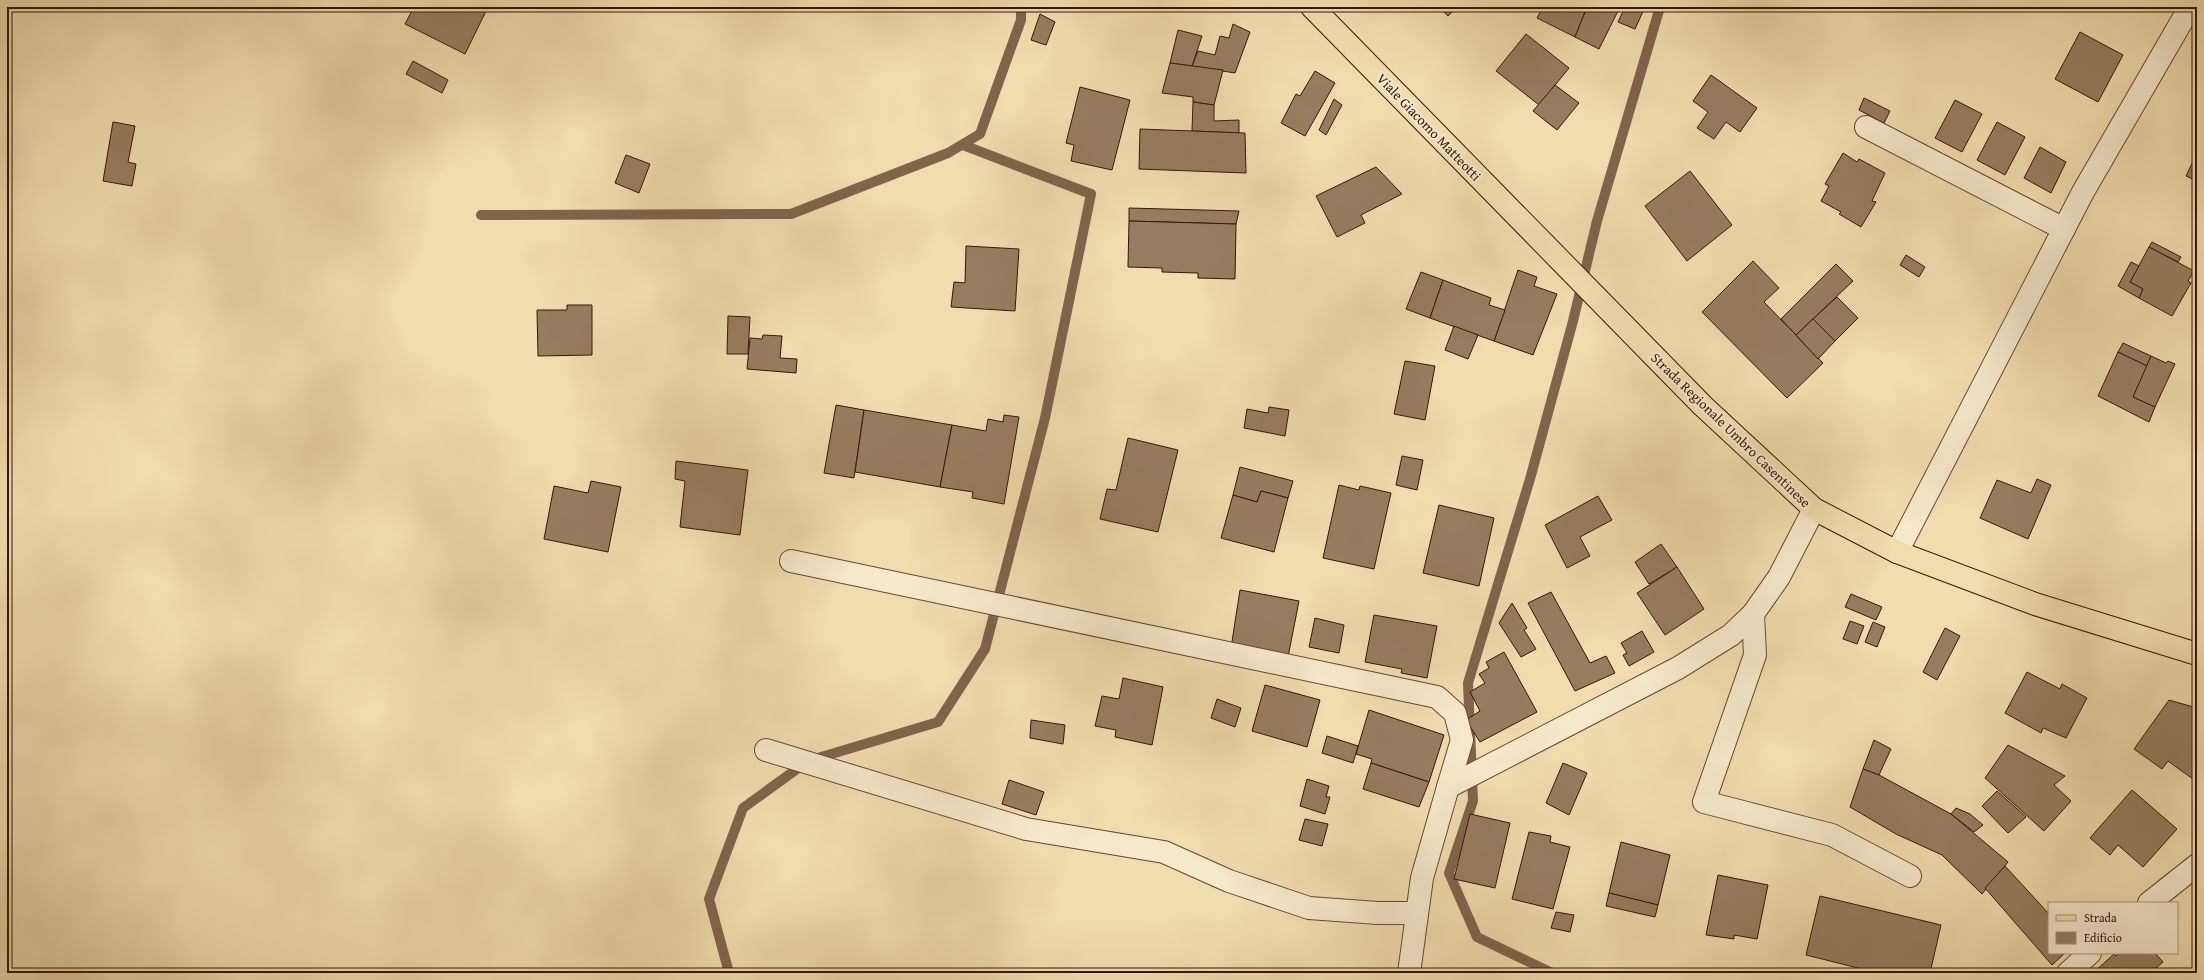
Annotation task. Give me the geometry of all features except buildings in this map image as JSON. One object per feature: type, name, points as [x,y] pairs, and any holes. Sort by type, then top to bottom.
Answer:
[{"type":"main road","name":"Viale Giacomo Matteotti","points":[[1312,7],[1546,247]]},
{"type":"main road","name":"Strada Regionale Umbro Casentinese","points":[[1546,247],[1703,406],[1814,510],[1897,552],[2034,604],[2197,654]]},
{"type":"street","points":[[1897,552],[2083,192],[2190,7]]},
{"type":"street","points":[[1866,127],[2064,229]]},
{"type":"street","points":[[1448,787],[1678,668],[1731,635],[1753,614],[1779,578],[1814,510]]},
{"type":"street","points":[[791,560],[1437,697],[1455,713],[1462,740],[1422,878],[1409,973]]},
{"type":"street","points":[[1753,614],[1755,655],[1704,802],[1832,835],[1910,876]]},
{"type":"street","points":[[766,750],[1026,829],[1164,852],[1229,881],[1309,908],[1378,913],[1417,913]]},
{"type":"street","points":[[2150,902],[2197,865]]},
{"type":"street","points":[[2068,973],[2089,954]]},
{"type":"waterway","points":[[481,215],[791,214],[948,153],[980,134],[1021,20],[1021,7]]},
{"type":"waterway","points":[[1552,973],[1477,937],[1449,873],[1473,801],[1468,683],[1530,479],[1573,321],[1597,221],[1660,7]]},
{"type":"waterway","points":[[729,973],[709,899],[743,808],[808,761],[938,722],[985,649],[1045,418],[1091,194],[963,145]]}]
